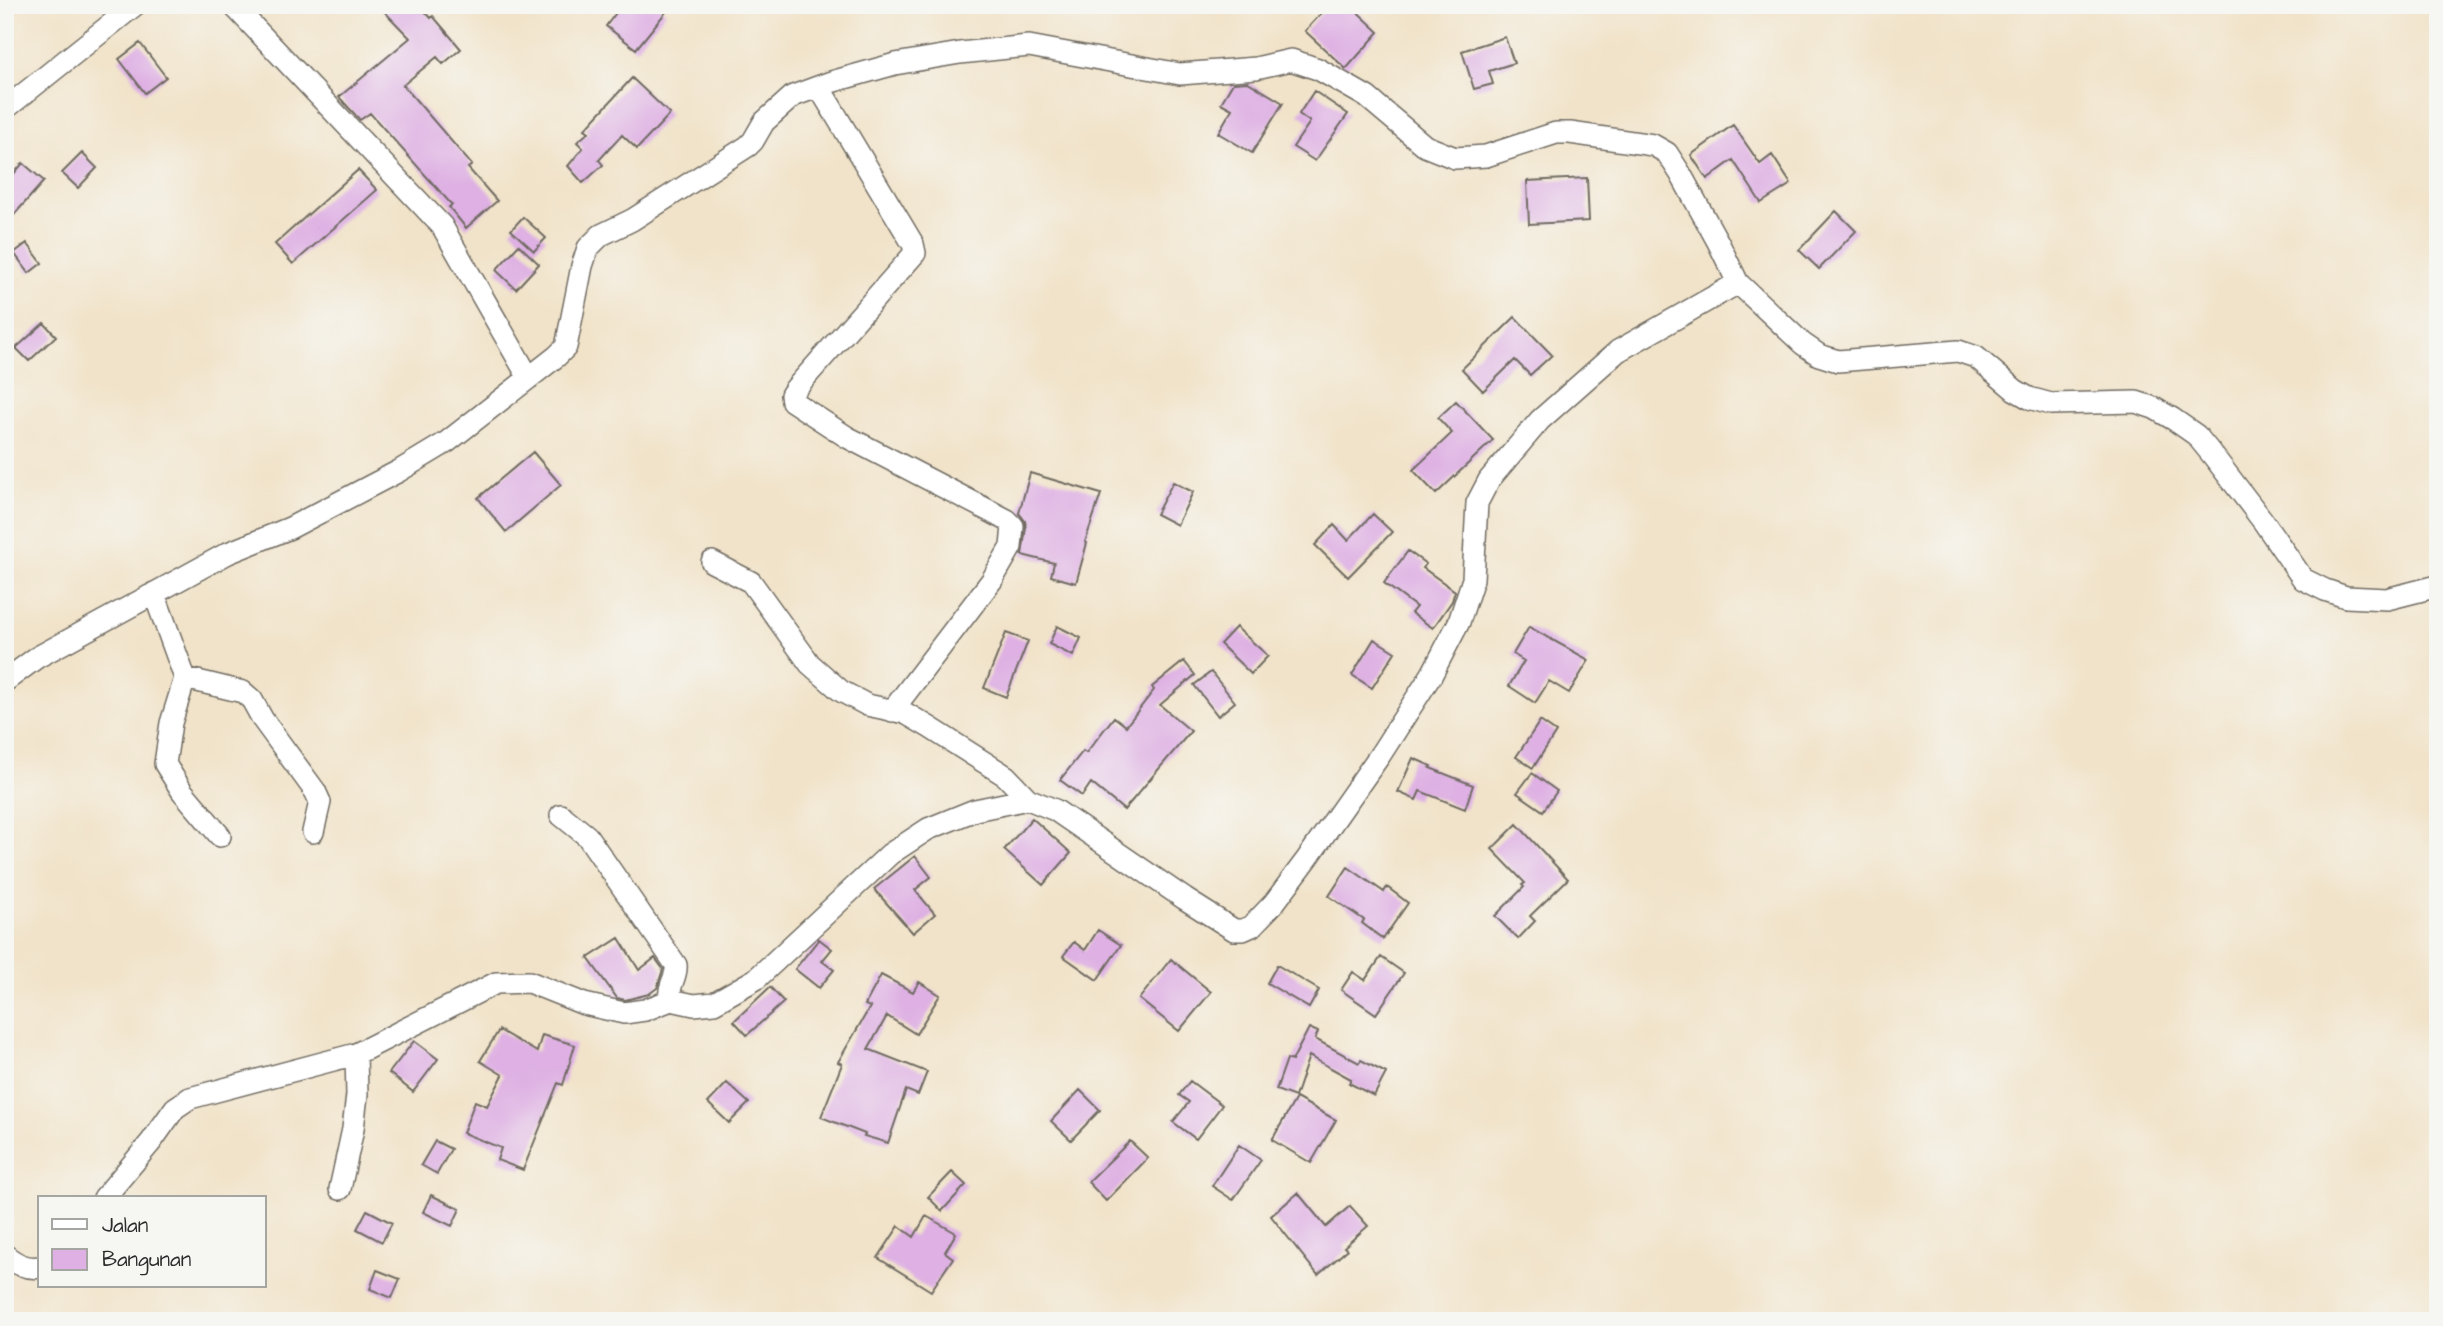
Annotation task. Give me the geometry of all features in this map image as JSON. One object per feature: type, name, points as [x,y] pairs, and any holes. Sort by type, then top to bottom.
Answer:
[{"type":"street","points":[[5,109],[135,5]]},
{"type":"street","points":[[233,5],[442,226],[529,378]]},
{"type":"street","points":[[5,681],[36,657],[154,593],[228,553],[290,528],[399,471],[447,442],[566,347],[582,266],[588,248],[601,235],[632,220],[748,146],[764,122],[793,96],[895,64],[960,53],[1029,47],[1181,74],[1256,68],[1291,60],[1318,69],[1367,97],[1425,146],[1455,158],[1486,156],[1556,133],[1653,145],[1667,153],[1680,173],[1738,283],[1803,344],[1819,355],[1838,361],[1958,351],[1976,357],[2015,390],[2029,398],[2051,404],[2136,402],[2154,408],[2196,435],[2263,521],[2303,579],[2346,597],[2387,599],[2438,586]]},
{"type":"street","points":[[819,87],[913,244],[915,253],[795,389],[791,395],[792,401],[847,437],[1007,520],[1013,526],[1011,547],[992,580],[892,711]]},
{"type":"street","points":[[712,562],[751,582],[810,664],[820,675],[857,701],[905,713],[979,757],[1006,776],[1028,799],[1055,810],[1234,930],[1244,930],[1252,926],[1274,903],[1307,859],[1380,755],[1432,674],[1459,622],[1473,579],[1477,503],[1489,480],[1540,421],[1618,351],[1738,283]]},
{"type":"street","points":[[154,593],[185,678],[171,723],[165,764],[182,791],[220,836]]},
{"type":"street","points":[[185,678],[243,692],[252,701],[316,791],[320,802],[313,832]]},
{"type":"street","points":[[106,1196],[151,1142],[175,1108],[190,1098],[356,1054],[496,983],[529,982],[584,1004],[624,1013],[645,1010],[671,1000],[694,1005],[714,1003],[756,979],[890,855],[928,829],[975,810],[1028,799]]},
{"type":"street","points":[[561,815],[587,836],[676,965],[677,971],[669,994],[671,1000]]},
{"type":"street","points":[[340,1189],[353,1129],[357,1095],[356,1054]]},
{"type":"street","points":[[5,1255],[14,1262],[31,1268],[38,1267]]},
{"type":"building","points":[[378,5],[419,5],[431,18],[433,16],[461,49],[443,64],[437,57],[403,85],[472,165],[468,168],[497,201],[466,228],[449,207],[452,205],[370,113],[360,120],[339,97],[410,38]]},
{"type":"building","points":[[622,5],[657,5],[666,12],[636,49],[606,26]]},
{"type":"building","points":[[1329,5],[1350,5],[1379,32],[1346,69],[1305,31]]},
{"type":"building","points":[[1505,37],[1514,63],[1489,71],[1493,84],[1474,89],[1462,51]]},
{"type":"building","points":[[140,43],[166,77],[145,93],[119,59]]},
{"type":"building","points":[[632,78],[670,114],[637,149],[622,135],[599,160],[603,165],[583,183],[568,166],[583,148],[577,142],[589,132],[585,129]]},
{"type":"building","points":[[1248,82],[1283,103],[1252,153],[1218,133],[1232,109],[1221,103],[1233,83]]},
{"type":"building","points":[[1314,91],[1348,114],[1315,161],[1293,147],[1310,122],[1299,114]]},
{"type":"building","points":[[1733,125],[1760,164],[1772,155],[1791,184],[1761,203],[1733,160],[1707,179],[1691,155]]},
{"type":"building","points":[[82,153],[97,168],[78,188],[62,173]]},
{"type":"building","points":[[23,163],[44,181],[5,225],[5,184]]},
{"type":"building","points":[[358,170],[377,190],[293,264],[275,244]]},
{"type":"building","points":[[1587,178],[1589,221],[1529,224],[1527,181]]},
{"type":"building","points":[[1836,211],[1856,231],[1819,269],[1799,250]]},
{"type":"building","points":[[523,217],[546,238],[534,251],[511,230]]},
{"type":"building","points":[[27,243],[42,263],[29,273],[14,253]]},
{"type":"building","points":[[519,245],[539,264],[516,289],[496,270]]},
{"type":"building","points":[[1515,317],[1552,355],[1530,375],[1515,360],[1483,391],[1462,369]]},
{"type":"building","points":[[44,323],[56,336],[29,361],[16,348]]},
{"type":"building","points":[[1456,401],[1493,440],[1436,494],[1413,470],[1452,433],[1438,418]]},
{"type":"building","points":[[533,452],[561,485],[506,532],[478,498]]},
{"type":"building","points":[[1030,473],[1101,494],[1085,542],[1087,543],[1076,583],[1051,576],[1054,563],[1022,555],[1026,527],[1019,513]]},
{"type":"building","points":[[1173,482],[1193,492],[1177,525],[1156,514]]},
{"type":"building","points":[[1373,514],[1392,532],[1348,577],[1315,545],[1334,525],[1348,540]]},
{"type":"building","points":[[1408,551],[1426,564],[1423,568],[1455,591],[1452,601],[1433,628],[1411,613],[1416,607],[1384,583]]},
{"type":"building","points":[[1057,626],[1081,638],[1073,656],[1049,644]]},
{"type":"building","points":[[1236,627],[1268,656],[1251,674],[1220,644]]},
{"type":"building","points":[[1529,627],[1589,660],[1569,693],[1549,681],[1535,703],[1509,686],[1524,661],[1513,654]]},
{"type":"building","points":[[1006,633],[1028,641],[1006,697],[984,688]]},
{"type":"building","points":[[1374,639],[1395,652],[1372,688],[1352,675]]},
{"type":"building","points":[[1184,661],[1195,675],[1160,705],[1191,731],[1124,810],[1091,783],[1082,796],[1060,780],[1083,751],[1086,753],[1114,717],[1126,726],[1154,690],[1152,687]]},
{"type":"building","points":[[1211,672],[1235,702],[1218,716],[1194,685]]},
{"type":"building","points":[[1540,721],[1556,732],[1533,768],[1516,757]]},
{"type":"building","points":[[1413,758],[1431,766],[1430,768],[1473,785],[1465,809],[1420,791],[1416,800],[1398,792]]},
{"type":"building","points":[[1532,773],[1557,791],[1543,811],[1517,793]]},
{"type":"building","points":[[1032,818],[1071,853],[1043,885],[1004,850]]},
{"type":"building","points":[[1517,824],[1568,879],[1530,916],[1535,921],[1518,939],[1495,916],[1525,883],[1492,849]]},
{"type":"building","points":[[915,856],[931,877],[915,890],[935,914],[913,933],[874,889]]},
{"type":"building","points":[[1348,867],[1384,892],[1387,887],[1408,903],[1383,939],[1362,923],[1364,920],[1329,896]]},
{"type":"building","points":[[1098,930],[1121,945],[1097,980],[1063,956],[1074,942],[1085,950]]},
{"type":"building","points":[[619,938],[639,970],[655,958],[663,969],[657,988],[649,994],[625,1000],[617,998],[588,958]]},
{"type":"building","points":[[819,939],[832,949],[822,961],[834,970],[819,988],[795,969]]},
{"type":"building","points":[[1381,957],[1404,973],[1376,1014],[1341,990],[1353,972],[1365,980]]},
{"type":"building","points":[[1171,959],[1211,992],[1179,1031],[1139,999]]},
{"type":"building","points":[[1277,965],[1319,990],[1309,1008],[1267,983]]},
{"type":"building","points":[[881,975],[913,992],[919,982],[940,995],[916,1034],[887,1016],[868,1049],[927,1072],[918,1095],[906,1090],[888,1143],[864,1136],[865,1134],[821,1117],[842,1064],[838,1062],[870,1007],[865,1005]]},
{"type":"building","points":[[770,987],[784,1002],[747,1035],[734,1021]]},
{"type":"building","points":[[1309,1028],[1318,1032],[1315,1039],[1359,1063],[1361,1060],[1386,1073],[1374,1096],[1349,1083],[1351,1079],[1309,1056],[1295,1097],[1276,1090],[1287,1059],[1292,1061]]},
{"type":"building","points":[[499,1030],[537,1052],[542,1035],[575,1045],[563,1085],[558,1083],[523,1170],[497,1160],[501,1148],[463,1133],[475,1101],[487,1106],[503,1075],[480,1061]]},
{"type":"building","points":[[414,1041],[438,1059],[413,1092],[389,1073]]},
{"type":"building","points":[[1190,1081],[1222,1105],[1196,1139],[1173,1122],[1189,1102],[1179,1095]]},
{"type":"building","points":[[727,1083],[749,1103],[729,1123],[708,1103]]},
{"type":"building","points":[[1080,1090],[1100,1110],[1071,1140],[1051,1121]]},
{"type":"building","points":[[1296,1098],[1336,1120],[1311,1163],[1272,1140]]},
{"type":"building","points":[[435,1141],[451,1149],[437,1174],[421,1165]]},
{"type":"building","points":[[1130,1141],[1148,1158],[1106,1201],[1088,1182]]},
{"type":"building","points":[[1239,1145],[1261,1160],[1233,1200],[1212,1186]]},
{"type":"building","points":[[952,1172],[966,1185],[942,1211],[928,1197]]},
{"type":"building","points":[[1298,1193],[1326,1227],[1350,1206],[1368,1226],[1344,1247],[1347,1250],[1318,1275],[1271,1216]]},
{"type":"building","points":[[431,1195],[460,1209],[452,1226],[423,1212]]},
{"type":"building","points":[[367,1210],[392,1223],[382,1242],[357,1229]]},
{"type":"building","points":[[926,1216],[956,1233],[945,1252],[953,1258],[931,1291],[878,1258],[899,1226],[914,1237]]},
{"type":"building","points":[[377,1270],[400,1279],[392,1298],[370,1289]]}]
